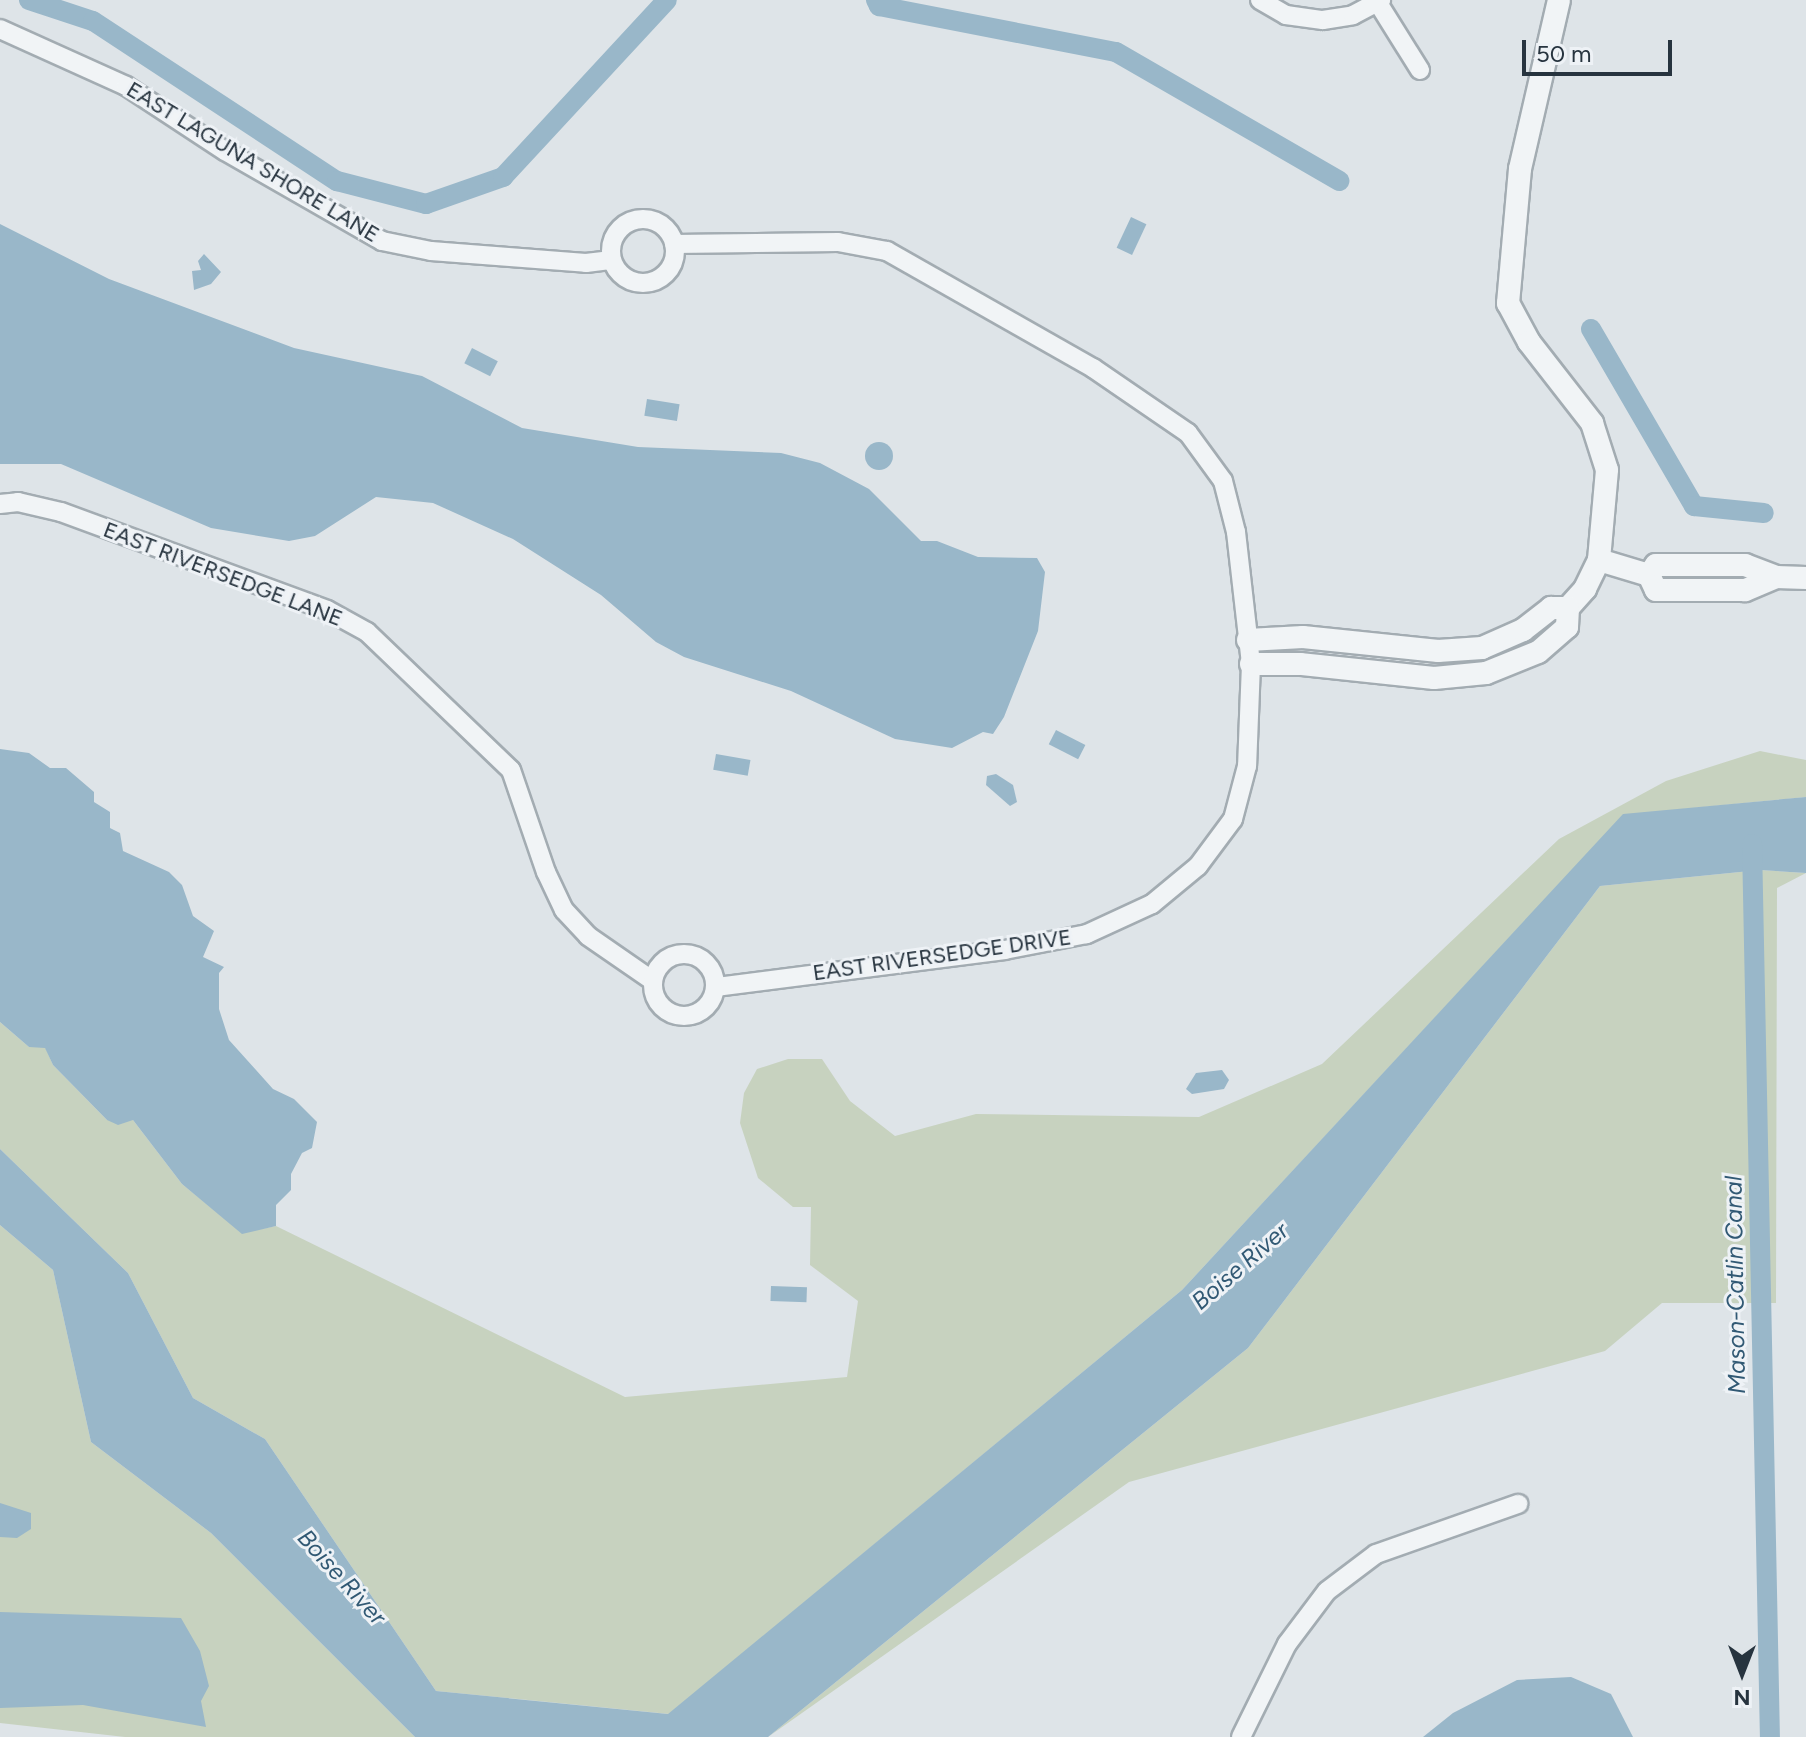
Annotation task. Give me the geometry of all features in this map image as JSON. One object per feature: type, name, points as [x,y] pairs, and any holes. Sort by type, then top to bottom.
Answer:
[{"type":"street","points":[[1260,0],[1286,15],[1323,20],[1353,15],[1380,1],[1420,70]]},
{"type":"street","points":[[1251,664],[1300,664],[1422,677],[1486,673],[1538,652],[1567,627],[1568,608],[1585,589],[1599,560],[1607,470],[1592,423],[1529,342],[1508,303],[1520,169],[1559,0]]},
{"type":"street","name":"EAST LAGUNA SHORE LANE","points":[[0,29],[126,86],[225,151],[382,241],[431,251],[586,263],[612,260]]},
{"type":"street","points":[[635,220],[664,226],[674,244],[672,265],[656,280],[635,282],[612,260],[613,239],[635,220]]},
{"type":"street","name":"EAST RIVERSEDGE DRIVE","points":[[674,244],[838,242],[887,251],[1093,368],[1188,433],[1223,481],[1236,532],[1251,664],[1247,766],[1233,819],[1198,866],[1152,904],[1087,934],[1005,950],[715,987]]},
{"type":"street","name":"EAST RIVERSEDGE LANE","points":[[0,504],[18,502],[61,512],[327,610],[367,632],[511,770],[546,872],[564,910],[588,936],[653,981]]},
{"type":"street","points":[[1599,560],[1649,575],[1656,565],[1745,565],[1776,577],[1806,578]]},
{"type":"street","points":[[1248,640],[1303,637],[1424,650],[1482,648],[1523,630],[1551,608],[1568,608]]},
{"type":"street","points":[[1422,677],[1424,650]]},
{"type":"street","points":[[683,954],[706,964],[715,987],[708,1005],[681,1016],[656,1000],[653,981],[661,964],[683,954]]},
{"type":"street","points":[[1241,1737],[1287,1644],[1327,1591],[1376,1554],[1518,1504]]},
{"type":"green space","points":[[1760,751],[1806,760],[1806,797],[1623,815],[1182,1290],[669,1714],[436,1691],[265,1439],[193,1398],[128,1273],[0,1149],[0,1022],[29,1047],[45,1047],[53,1065],[107,1120],[133,1120],[182,1184],[242,1233],[276,1226],[625,1397],[847,1377],[858,1301],[810,1265],[811,1207],[793,1207],[758,1178],[740,1123],[744,1093],[757,1069],[788,1059],[822,1059],[850,1101],[895,1136],[976,1114],[1199,1117],[1322,1064],[1559,839],[1666,781]]},
{"type":"green space","points":[[1760,870],[1806,873],[1777,888],[1776,1303],[1662,1303],[1605,1351],[1129,1482],[768,1737],[1248,1348],[1600,886]]},
{"type":"green space","points":[[0,1225],[53,1270],[91,1442],[211,1533],[415,1737],[125,1737],[0,1723]]},
{"type":"water","points":[[1131,217],[1146,224],[1132,255],[1117,248]]},
{"type":"water","points":[[0,224],[109,279],[294,348],[422,376],[522,428],[638,447],[781,453],[820,463],[869,489],[921,541],[937,541],[978,557],[1037,558],[1045,572],[1038,631],[1004,717],[993,734],[983,732],[952,748],[895,739],[791,691],[684,657],[656,642],[601,595],[513,539],[433,503],[376,497],[315,536],[289,541],[211,528],[61,464],[0,464]]},
{"type":"water","points":[[204,254],[221,272],[211,284],[194,290],[192,271],[201,270],[198,261]]},
{"type":"water","points":[[472,348],[498,361],[490,376],[464,363]]},
{"type":"water","points":[[647,399],[680,404],[677,421],[644,416]]},
{"type":"water","points":[[879,442],[889,446],[893,456],[889,466],[879,470],[869,466],[865,456],[869,446]]},
{"type":"water","points":[[1056,730],[1085,745],[1078,759],[1049,744]]},
{"type":"water","points":[[0,749],[29,753],[50,768],[66,768],[94,792],[94,802],[110,812],[110,828],[120,833],[123,851],[169,872],[182,885],[193,916],[214,931],[203,957],[224,967],[219,973],[219,1009],[229,1040],[273,1089],[294,1099],[317,1122],[312,1148],[302,1153],[291,1174],[291,1190],[276,1205],[276,1226],[242,1234],[182,1184],[133,1120],[118,1125],[107,1120],[53,1065],[45,1048],[29,1047],[0,1022]]},
{"type":"water","points":[[716,754],[750,760],[748,776],[713,770]]},
{"type":"water","points":[[996,774],[1013,785],[1017,802],[1010,806],[986,785],[987,776]]},
{"type":"water","name":"Boise River","points":[[1806,797],[1806,873],[1760,870],[1600,886],[1248,1348],[768,1737],[415,1737],[211,1533],[91,1442],[53,1270],[0,1225],[0,1149],[128,1273],[193,1398],[265,1439],[436,1691],[668,1714],[1182,1290],[1623,814]]},
{"type":"water","points":[[1222,1070],[1229,1080],[1224,1089],[1192,1094],[1186,1089],[1196,1073]]},
{"type":"water","points":[[771,1286],[807,1287],[806,1302],[770,1301]]},
{"type":"water","points":[[0,1503],[31,1513],[31,1529],[17,1538],[0,1537]]},
{"type":"water","points":[[0,1612],[181,1618],[200,1651],[209,1686],[201,1701],[206,1727],[83,1705],[0,1708]]},
{"type":"water","points":[[1571,1677],[1611,1694],[1633,1737],[1423,1737],[1453,1713],[1517,1680]]},
{"type":"waterway","points":[[29,0],[93,21],[337,181],[426,204],[503,177],[667,0]]},
{"type":"waterway","points":[[876,0],[879,6],[1116,52],[1339,181]]},
{"type":"waterway","points":[[1591,329],[1694,506],[1764,513]]},
{"type":"waterway","name":"Mason-Catlin Canal","points":[[1752,844],[1770,1737]]}]
